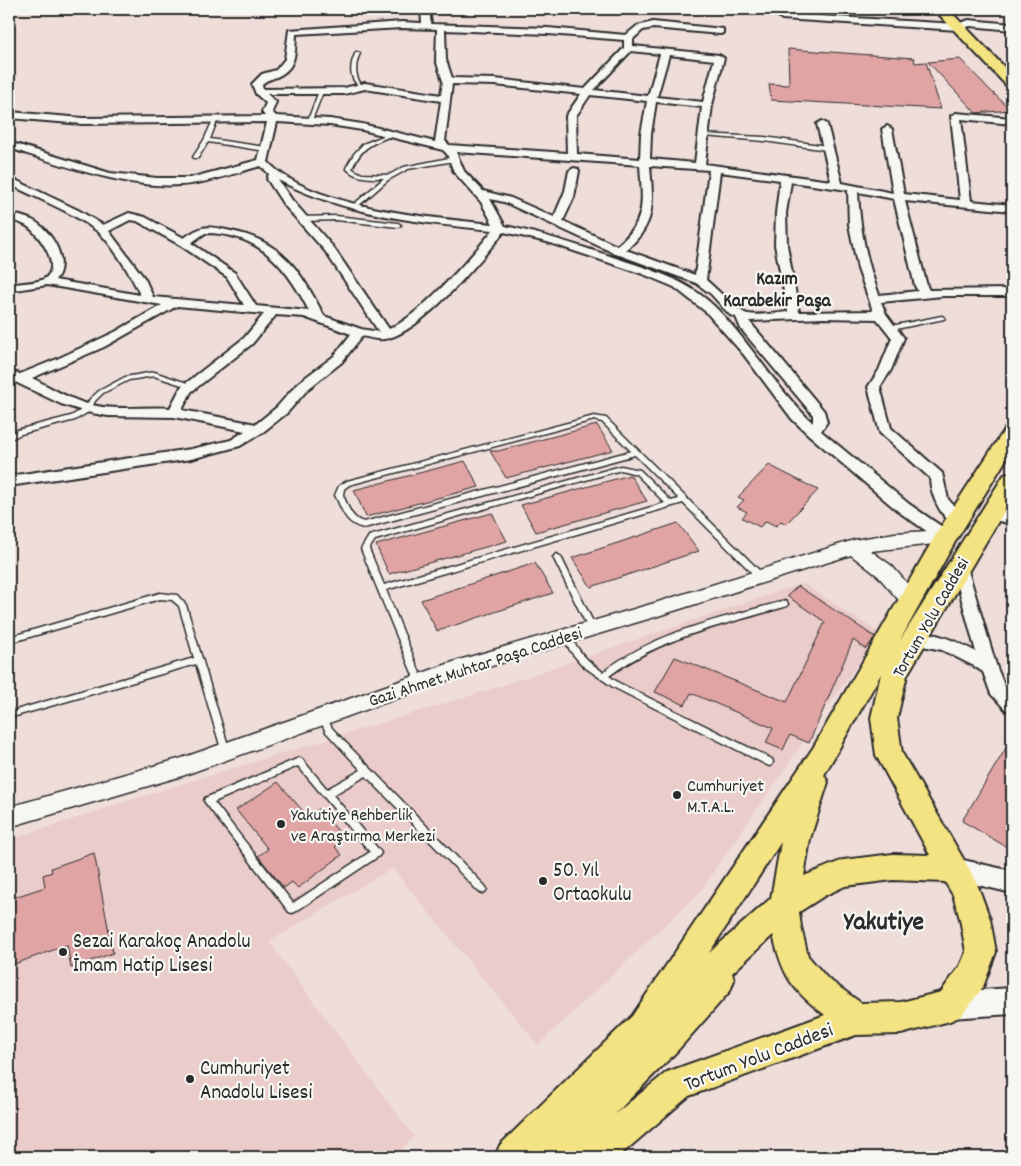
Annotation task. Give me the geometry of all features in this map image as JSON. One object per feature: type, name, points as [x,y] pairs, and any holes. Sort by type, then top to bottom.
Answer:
[{"type":"highway","points":[[941,9],[964,25],[1012,69]]},
{"type":"highway","points":[[955,9],[964,25],[1012,82]]},
{"type":"highway","name":"Tortum Yolu Caddesi","points":[[643,1027],[822,756],[952,528],[1012,434]]},
{"type":"highway","name":"Tortum Yolu Caddesi","points":[[594,1157],[622,1130],[679,1084],[856,1019],[902,1018],[950,1005],[972,976],[981,952],[976,919],[966,892],[954,869],[889,755],[884,718],[894,674],[959,564],[1001,516],[1012,480]]},
{"type":"highway","name":"Tortum Yolu Caddesi","points":[[822,756],[796,839],[784,905],[794,963],[816,990],[856,1019]]},
{"type":"highway","name":"Tortum Yolu Caddesi","points":[[512,1157],[643,1027],[734,952],[784,905],[814,886],[843,873],[892,867],[954,869]]},
{"type":"highway","points":[[549,1157],[667,1039],[784,905]]},
{"type":"main road","points":[[954,869],[1012,882]]},
{"type":"main road","points":[[950,1005],[1012,1001]]},
{"type":"street","points":[[425,9],[427,26]]},
{"type":"street","points":[[780,9],[782,16],[1012,26]]},
{"type":"street","points":[[572,158],[571,116],[588,91],[640,28],[653,25],[720,31]]},
{"type":"street","points":[[273,119],[267,112],[271,102],[259,92],[256,84],[265,76],[279,72],[290,60],[292,32],[346,27],[427,26],[548,30],[629,43],[665,52],[719,58],[707,105],[700,166]]},
{"type":"street","points":[[441,27],[441,60],[448,81],[440,142],[447,148],[454,159],[459,172],[480,194],[501,228]]},
{"type":"street","points":[[618,251],[636,236],[644,220],[648,202],[645,162],[651,98],[665,52]]},
{"type":"street","points":[[448,81],[495,82],[707,105]]},
{"type":"street","points":[[259,92],[280,90],[344,91],[360,86],[373,86],[447,99]]},
{"type":"street","points":[[9,115],[83,121],[310,120],[346,124],[447,148],[700,166],[837,185],[899,197],[1012,208]]},
{"type":"street","points":[[966,204],[956,116],[1012,121]]},
{"type":"street","points":[[263,162],[273,119]]},
{"type":"street","points":[[822,124],[837,185]]},
{"type":"street","points":[[887,129],[899,197],[921,286],[925,292]]},
{"type":"street","points":[[9,145],[109,176],[157,181],[190,182],[263,162]]},
{"type":"street","points":[[263,162],[274,174],[305,190],[354,207],[432,222],[501,228],[551,240],[647,272],[678,285],[710,308],[797,416],[814,432],[904,508],[952,528]]},
{"type":"street","points":[[700,280],[715,168]]},
{"type":"street","points":[[557,222],[568,200],[573,184],[574,171]]},
{"type":"street","points":[[274,174],[272,178],[275,185],[288,204],[339,261],[387,336]]},
{"type":"street","points":[[786,178],[781,213],[781,245],[794,315]]},
{"type":"street","points":[[9,180],[74,212],[103,230],[139,279],[148,300]]},
{"type":"street","points":[[853,189],[854,225],[864,269],[880,315],[898,338],[885,370],[874,387],[885,430],[937,476],[936,491],[952,528]]},
{"type":"street","points":[[480,194],[507,200],[618,251],[700,280],[715,292],[734,312],[741,316],[752,319],[794,315],[880,315]]},
{"type":"street","points":[[9,216],[30,223],[46,238],[56,259],[55,273],[47,282]]},
{"type":"street","points":[[103,230],[129,216],[141,219],[184,243],[231,275],[252,309]]},
{"type":"street","points":[[9,287],[47,282],[148,300],[305,314],[360,332],[387,336],[408,324],[432,303],[486,247],[501,228]]},
{"type":"street","points":[[184,243],[202,230],[210,230],[254,240],[276,252],[298,276],[319,319]]},
{"type":"street","points":[[874,299],[925,292],[978,291],[1012,293]]},
{"type":"street","points":[[15,377],[68,361],[111,340],[175,302]]},
{"type":"street","points":[[174,413],[186,390],[248,341],[273,311]]},
{"type":"street","points":[[741,316],[745,326],[819,414],[820,422],[814,432]]},
{"type":"street","points":[[9,481],[191,454],[234,443],[258,429],[282,410],[303,386],[338,359],[360,332]]},
{"type":"street","points":[[15,377],[70,404],[88,409],[134,413],[174,413],[258,429]]},
{"type":"street","name":"Gazi Ahmet Muhtar Paşa Caddesi","points":[[9,817],[88,796],[226,752],[459,668],[658,609],[854,547],[952,528]]},
{"type":"street","points":[[854,547],[885,570],[910,600]]},
{"type":"street","points":[[959,564],[989,668],[998,689],[1012,705]]},
{"type":"street","points":[[914,639],[931,640],[956,647],[989,668]]},
{"type":"lane","points":[[358,53],[354,61],[354,75],[360,86]]},
{"type":"lane","points":[[310,120],[321,92]]},
{"type":"lane","points":[[196,157],[207,140],[215,121]]},
{"type":"lane","points":[[389,177],[357,174],[349,168],[356,155],[365,145],[391,134]]},
{"type":"lane","points":[[703,135],[764,139],[827,148]]},
{"type":"lane","points":[[207,140],[266,149]]},
{"type":"lane","points":[[354,207],[389,177],[406,168],[454,159]]},
{"type":"lane","points":[[303,219],[336,218],[398,225]]},
{"type":"lane","points":[[891,328],[942,318]]},
{"type":"lane","points":[[9,438],[19,432],[65,421],[88,409],[92,400],[106,388],[126,378],[143,374],[154,374],[191,386]]},
{"type":"lane","points":[[636,452],[364,525],[356,524],[350,520],[339,494],[341,488],[346,484],[594,418],[604,420],[636,452],[760,576]]},
{"type":"lane","points":[[420,682],[365,549],[368,541],[376,536],[621,468],[638,472],[670,504]]},
{"type":"lane","points":[[381,589],[684,500]]},
{"type":"lane","points":[[556,557],[592,628]]},
{"type":"lane","points":[[9,640],[167,596],[174,597],[182,605],[226,752]]},
{"type":"lane","points":[[603,676],[626,658],[666,639],[784,604]]},
{"type":"lane","points":[[566,636],[580,657],[603,676],[666,711],[769,762]]},
{"type":"lane","points":[[9,715],[198,660]]},
{"type":"lane","points":[[323,718],[329,730],[367,771],[482,889]]},
{"type":"lane","points":[[299,762],[327,794],[376,853],[292,909],[208,800],[299,762]]},
{"type":"lane","points":[[327,794],[367,771]]},
{"type":"shaded area","points":[[803,583],[879,633],[698,894],[538,1045],[392,868],[269,942],[414,1137],[393,1157],[9,1157],[9,840],[156,792],[473,695]]},
{"type":"building","points":[[788,49],[914,58],[915,63],[926,62],[941,109],[771,100],[769,84],[789,85]]},
{"type":"building","points":[[960,59],[1011,110],[976,113],[928,62]]},
{"type":"building","points":[[597,425],[613,450],[506,478],[490,451],[498,451]]},
{"type":"building","points":[[465,461],[479,487],[366,517],[354,490]]},
{"type":"building","points":[[769,465],[818,490],[786,524],[781,521],[776,526],[766,521],[760,527],[742,518],[747,512],[737,507],[744,500],[738,497]]},
{"type":"building","points":[[630,475],[647,501],[536,532],[521,505]]},
{"type":"building","points":[[492,513],[507,541],[389,574],[376,545]]},
{"type":"building","points":[[678,523],[699,551],[591,587],[572,558]]},
{"type":"building","points":[[535,563],[553,593],[437,631],[421,600]]},
{"type":"building","points":[[798,586],[875,637],[866,649],[853,640],[809,743],[790,735],[783,750],[766,743],[773,728],[691,693],[685,705],[655,692],[675,657],[787,702],[825,622],[787,596]]},
{"type":"building","points":[[1012,738],[1012,850],[962,821]]},
{"type":"building","points":[[278,782],[308,817],[319,809],[345,839],[335,847],[342,855],[298,888],[292,882],[284,888],[258,856],[268,849],[236,810]]},
{"type":"building","points":[[94,853],[113,953],[71,968],[67,945],[9,966],[9,899],[45,887],[43,875],[52,872],[51,868]]},
{"type":"place","name":"Cumhuriyet M.T.A.L.","points":[[677,795]]},
{"type":"place","name":"Yakutiye Rehberlik ve Araştırma Merkezi","points":[[281,824]]},
{"type":"place","name":"50. Yıl Ortaokulu","points":[[543,881]]},
{"type":"place","name":"Sezai Karakoç Anadolu İmam Hatip Lisesi","points":[[63,952]]},
{"type":"place","name":"Cumhuriyet Anadolu Lisesi","points":[[190,1079]]},
{"type":"district","name":"Kazım Karabekir Paşa","points":[[777,288]]},
{"type":"district","name":"Yakutiye","points":[[884,920]]}]
